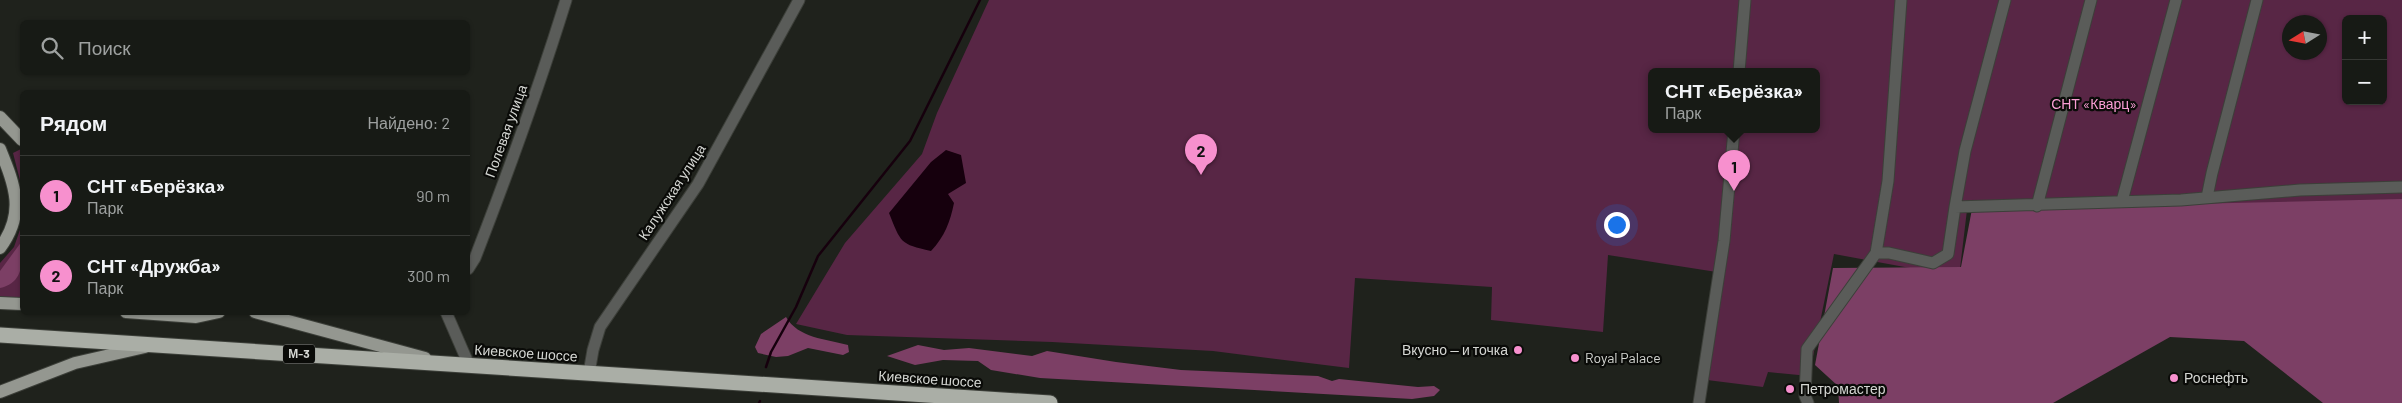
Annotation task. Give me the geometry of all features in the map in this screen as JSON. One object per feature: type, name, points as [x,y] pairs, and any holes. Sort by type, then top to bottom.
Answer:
[{"type":"highway","name":"Киевское шоссе","points":[[0,335],[1050,403]]},
{"type":"main road","points":[[0,116],[20,138]]},
{"type":"main road","points":[[0,149],[16,193],[13,225],[0,248]]},
{"type":"main road","points":[[0,302],[20,304]]},
{"type":"main road","points":[[168,315],[196,317],[205,315]]},
{"type":"main road","points":[[266,315],[444,364]]},
{"type":"main road","points":[[0,392],[75,363],[153,345]]},
{"type":"street","name":"Полевая улица","points":[[470,266],[475,258],[505,180],[548,58],[566,0]]},
{"type":"street","name":"Калужская улица","points":[[589,373],[593,350],[600,328],[698,184],[799,0]]},
{"type":"street","points":[[1739,68],[1745,0]]},
{"type":"street","points":[[1808,403],[1804,396],[1807,348],[1876,253],[1888,181],[1900,0]]},
{"type":"street","points":[[1876,253],[1890,253],[1933,263],[1948,254],[1965,150],[2005,0]]},
{"type":"street","points":[[2037,206],[2091,0]]},
{"type":"street","points":[[2122,201],[2176,0]]},
{"type":"street","points":[[2208,198],[2212,174],[2257,0]]},
{"type":"street","points":[[1699,403],[1724,241],[1734,133]]},
{"type":"street","points":[[1955,207],[2037,206],[2208,198],[2300,190],[2402,187]]},
{"type":"street","points":[[447,315],[468,365]]},
{"type":"green space","name":"СНТ «Кварц»","points":[[989,0],[2402,0],[2402,202],[1967,210],[1959,277],[1834,254],[1809,376],[1768,372],[1763,387],[1707,380],[1723,273],[1608,255],[1603,332],[1491,320],[1492,287],[1355,278],[1349,368],[1213,351],[1052,342],[847,335],[796,324],[845,243],[922,154],[937,113]]},
{"type":"green space","points":[[20,150],[20,180],[13,153]]},
{"type":"green space","points":[[20,230],[20,300],[0,298],[0,263],[14,247]]},
{"type":"shaded area","points":[[946,150],[961,155],[966,183],[948,194],[954,203],[951,216],[943,234],[931,251],[903,241],[896,231],[889,213],[931,162]]},
{"type":"shaded area","points":[[2402,199],[2402,403],[2323,403],[2244,341],[2170,337],[2053,403],[1839,403],[1838,386],[1815,365],[1833,268],[1961,267],[1972,209]]},
{"type":"shaded area","points":[[20,244],[20,270],[18,276],[8,285],[0,288],[0,271]]},
{"type":"shaded area","points":[[786,317],[791,324],[805,334],[848,345],[849,352],[843,355],[808,348],[788,356],[776,357],[758,353],[755,347],[761,334]]},
{"type":"shaded area","points":[[918,345],[944,350],[969,348],[1032,356],[1047,351],[1181,370],[1318,376],[1332,381],[1339,379],[1418,387],[1434,386],[1440,390],[1434,396],[1412,399],[1040,378],[991,370],[978,361],[943,360],[915,365],[887,356]]},
{"type":"waterway","points":[[766,367],[771,352],[796,307],[818,256],[910,141],[980,0]]},
{"type":"place","name":"СНТ «Дружба»","points":[[1201,175]]},
{"type":"place","name":"СНТ «Берёзка»","points":[[1734,191]]},
{"type":"place","name":"Вкусно — и точка","points":[[1518,350]]},
{"type":"place","name":"Royal Palace","points":[[1575,358]]},
{"type":"place","name":"Роснефть","points":[[2174,378]]},
{"type":"place","name":"Петромастер","points":[[1790,389]]}]
